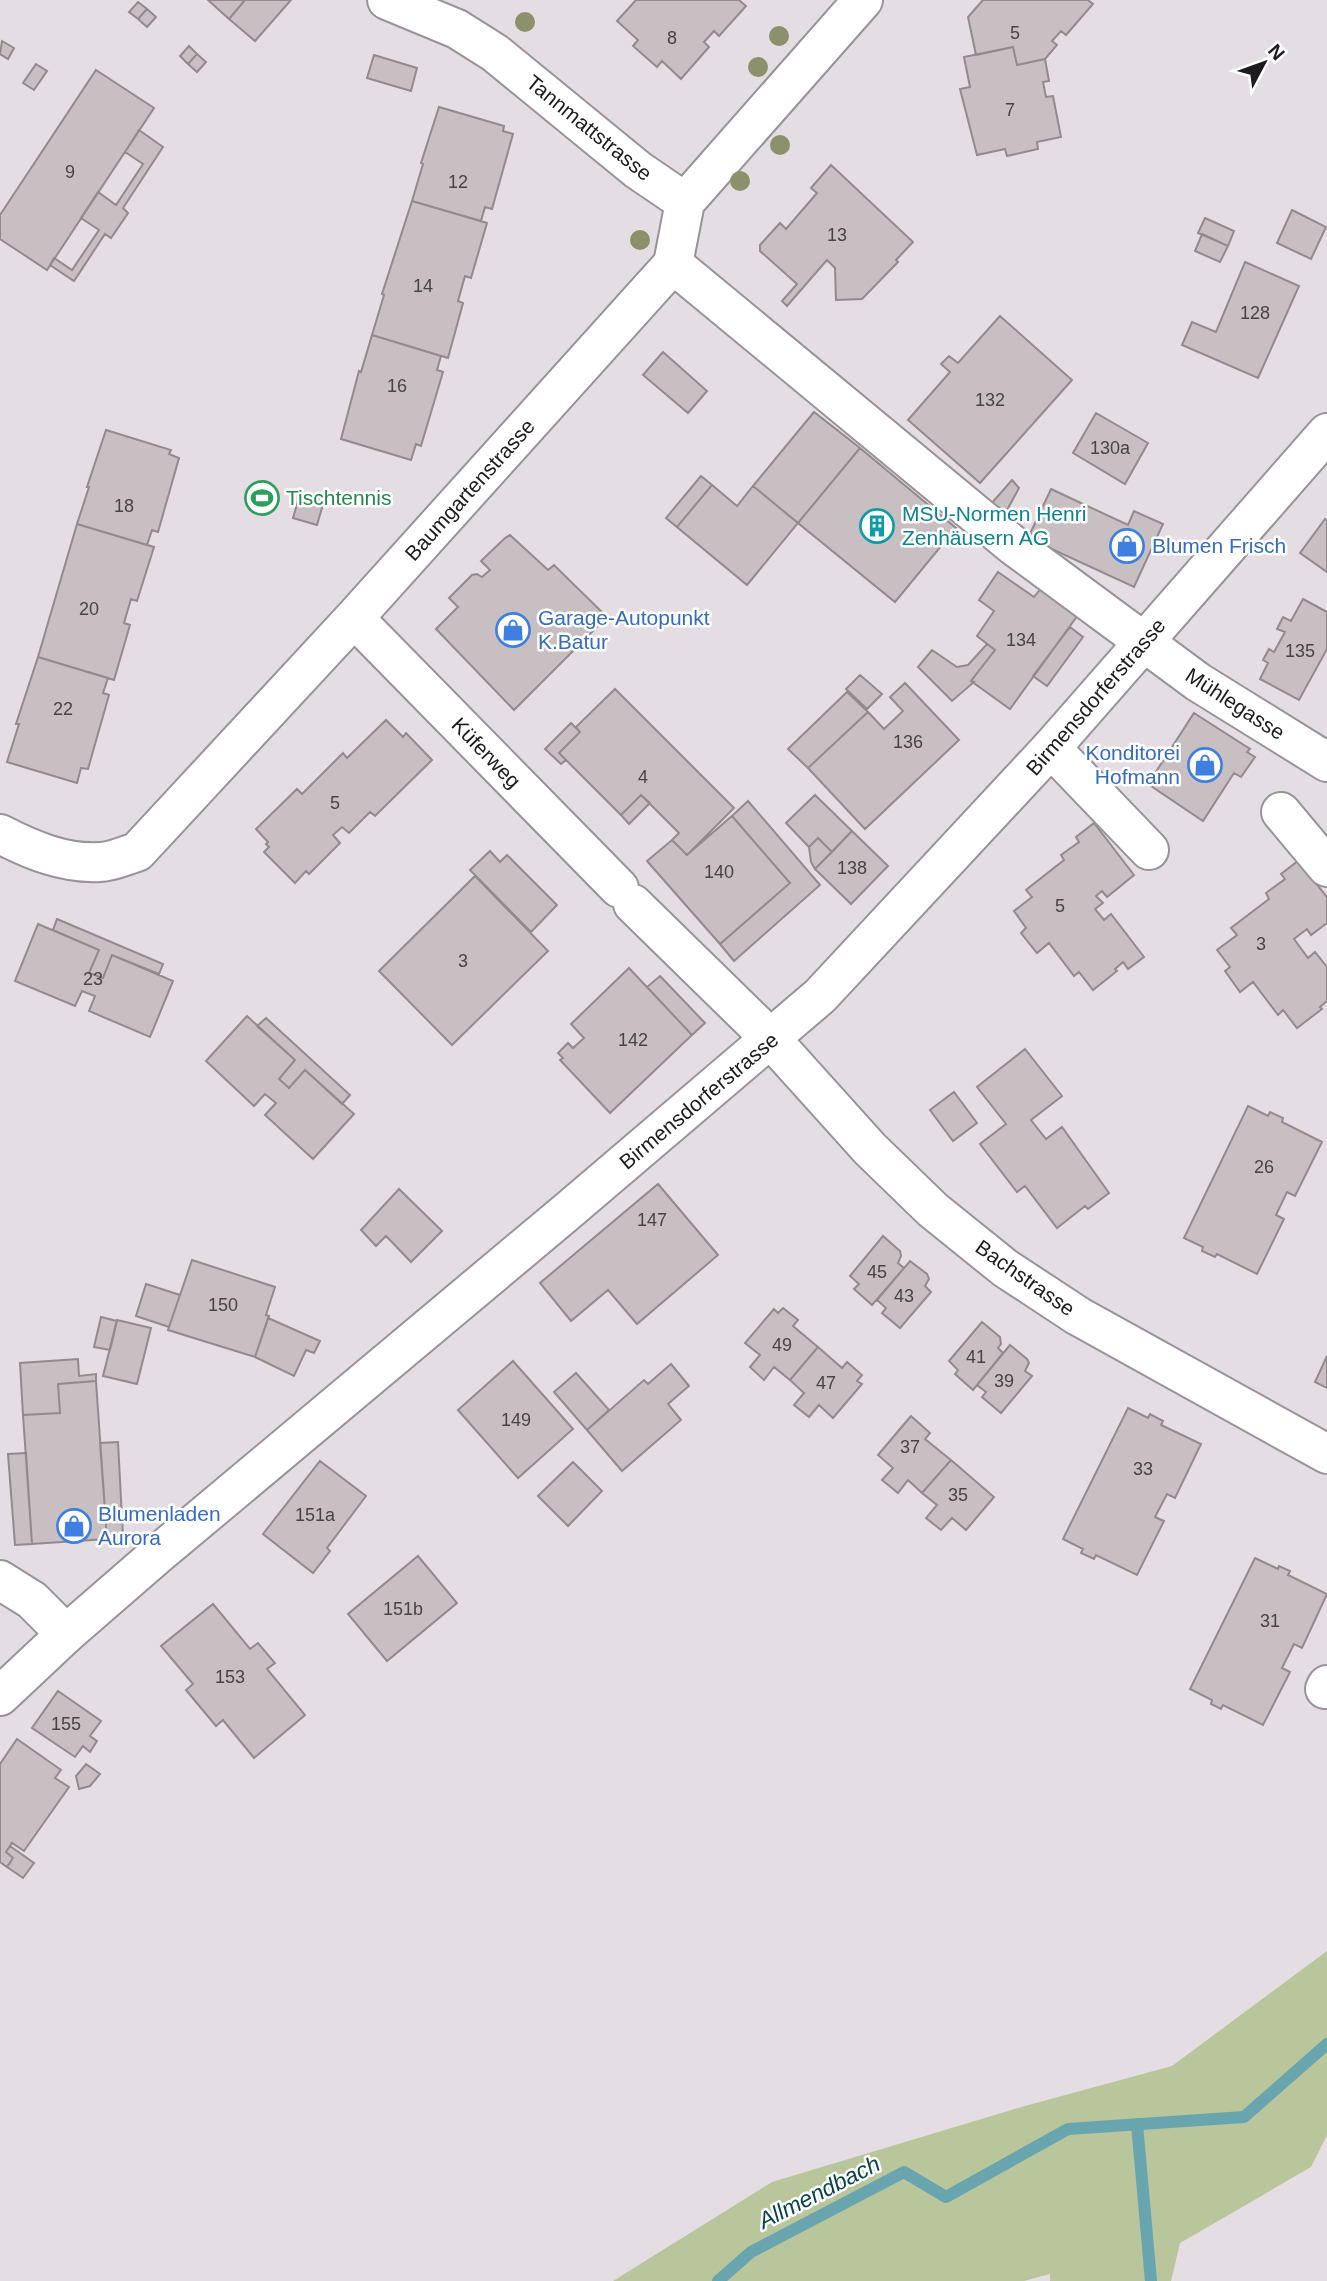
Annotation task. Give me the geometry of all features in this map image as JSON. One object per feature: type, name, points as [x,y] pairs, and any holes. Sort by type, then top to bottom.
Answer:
[{"type":"street","name":"Tannmattstrasse","points":[[387,0],[457,29],[495,52],[638,170],[685,202]]},
{"type":"street","name":"Tannmattstrasse","points":[[465,0],[481,32],[495,52]]},
{"type":"street","points":[[673,264],[685,202],[863,0]]},
{"type":"street","name":"Baumgartenstrasse","points":[[0,834],[33,851],[70,860],[102,863],[137,852],[354,618],[673,264]]},
{"type":"street","name":"Mühlegasse","points":[[673,264],[1014,546],[1198,682],[1327,762]]},
{"type":"street","name":"Birmensdorferstrasse","points":[[0,1696],[157,1555],[820,996],[1051,748],[1327,433]]},
{"type":"street","name":"Küferweg","points":[[354,618],[701,972],[771,1039]]},
{"type":"street","points":[[1051,748],[1149,850]]},
{"type":"street","points":[[1281,812],[1327,867]]},
{"type":"street","name":"Bachstrasse","points":[[771,1039],[870,1149],[933,1210],[1005,1268],[1078,1316],[1327,1454]]},
{"type":"street","points":[[0,1580],[32,1600],[66,1634]]},
{"type":"street","points":[[0,1611],[10,1610],[66,1634]]},
{"type":"green space","points":[[1327,1951],[1327,2135],[1311,2167],[1180,2243],[1171,2281],[1050,2281],[1050,2274],[1024,2281],[613,2281],[772,2182],[1025,2106],[1172,2066]]},
{"type":"building","points":[[208,0],[245,0],[229,19]]},
{"type":"building","points":[[245,0],[291,0],[255,41],[229,19]]},
{"type":"building","points":[[636,0],[739,0],[746,6],[719,36],[714,31],[704,42],[709,47],[681,79],[662,61],[657,67],[633,46],[638,40],[617,21]]},
{"type":"building","points":[[983,0],[1088,0],[1093,4],[1066,35],[1061,31],[1052,41],[1057,45],[1045,59],[1017,65],[1013,47],[976,55],[968,17]]},
{"type":"building","points":[[138,2],[147,9],[138,19],[129,12]]},
{"type":"building","points":[[147,9],[156,17],[147,27],[138,19]]},
{"type":"building","points":[[2,41],[14,48],[8,59],[0,54]]},
{"type":"building","points":[[189,46],[197,54],[188,64],[180,56]]},
{"type":"building","points":[[1013,47],[1017,65],[1045,59],[1049,81],[1043,82],[1046,97],[1053,96],[1061,137],[1037,142],[1038,149],[1007,156],[1005,149],[977,155],[960,89],[970,87],[964,57]]},
{"type":"building","points":[[197,54],[206,62],[197,72],[188,64]]},
{"type":"building","points":[[374,55],[417,68],[411,91],[367,78]]},
{"type":"building","points":[[36,64],[47,71],[34,90],[23,83]]},
{"type":"building","points":[[96,70],[154,108],[47,270],[0,239],[0,215]]},
{"type":"building","points":[[439,107],[504,126],[503,131],[513,134],[492,209],[485,207],[481,221],[412,201]]},
{"type":"building","points":[[139,130],[163,147],[123,208],[128,213],[111,238],[105,234],[74,281],[50,265],[54,258],[72,270],[99,230],[81,218],[98,192],[116,205],[143,164],[125,152]]},
{"type":"building","points":[[831,165],[913,242],[896,260],[898,262],[862,299],[836,300],[835,268],[827,260],[787,306],[782,301],[797,284],[760,251],[760,245],[780,223],[786,229],[817,193],[811,188]]},
{"type":"building","points":[[412,201],[487,223],[471,278],[465,276],[458,301],[463,303],[448,358],[372,335],[384,295],[382,294]]},
{"type":"building","points":[[1292,210],[1326,227],[1311,259],[1277,243]]},
{"type":"building","points":[[1205,218],[1234,231],[1228,246],[1198,233]]},
{"type":"building","points":[[1202,234],[1228,246],[1220,262],[1195,251]]},
{"type":"building","points":[[1245,262],[1299,286],[1258,378],[1182,345],[1192,322],[1216,332]]},
{"type":"building","points":[[1000,316],[1072,380],[980,483],[908,420],[950,372],[941,364],[949,356],[958,363]]},
{"type":"building","points":[[372,335],[441,356],[437,370],[443,372],[421,446],[416,444],[411,460],[341,439],[359,371],[361,372]]},
{"type":"building","points":[[663,352],[707,391],[688,413],[643,375]]},
{"type":"building","points":[[814,412],[860,448],[798,523],[753,486]]},
{"type":"building","points":[[1096,413],[1148,443],[1125,484],[1073,453]]},
{"type":"building","points":[[106,430],[171,450],[169,454],[179,458],[158,532],[152,530],[147,545],[77,524]]},
{"type":"building","name":"MSU-Normen Henri Zenhäusern AG","points":[[860,448],[956,528],[895,602],[798,523]]},
{"type":"building","points":[[701,476],[712,485],[677,527],[666,518]]},
{"type":"building","points":[[1012,480],[1019,488],[1006,512],[991,504]]},
{"type":"building","points":[[712,485],[737,506],[753,486],[798,523],[747,585],[677,527]]},
{"type":"building","points":[[1051,489],[1128,525],[1134,511],[1163,524],[1134,587],[1028,538]]},
{"type":"building","points":[[300,494],[324,501],[317,525],[293,518]]},
{"type":"building","points":[[1325,519],[1327,520],[1327,572],[1300,553]]},
{"type":"building","points":[[77,524],[154,547],[137,601],[131,599],[124,623],[130,625],[114,680],[38,657]]},
{"type":"building","points":[[510,535],[548,570],[554,565],[607,617],[514,710],[436,629],[458,607],[449,598],[472,575],[482,577],[490,570],[481,561]]},
{"type":"building","points":[[998,572],[1034,597],[1046,582],[1083,608],[1010,709],[971,681],[995,650],[977,636],[994,611],[979,600]]},
{"type":"building","points":[[1303,599],[1327,612],[1327,649],[1299,700],[1260,679],[1268,663],[1263,660],[1269,649],[1274,652],[1285,632],[1277,629],[1283,617],[1291,621]]},
{"type":"building","points":[[1070,627],[1083,637],[1047,686],[1033,676]]},
{"type":"building","points":[[987,644],[995,650],[971,681],[974,682],[952,701],[918,667],[932,650],[957,667],[968,665]]},
{"type":"building","points":[[38,657],[108,678],[103,693],[109,695],[88,769],[81,768],[77,783],[7,762],[19,724],[16,724]]},
{"type":"building","points":[[860,675],[882,694],[867,709],[846,689]]},
{"type":"building","points":[[905,683],[959,740],[865,829],[808,768],[868,712],[884,729],[903,711],[890,697]]},
{"type":"building","points":[[615,689],[734,808],[687,855],[672,840],[679,833],[641,795],[621,815],[559,753],[580,732],[576,727]]},
{"type":"building","points":[[847,692],[868,712],[808,768],[788,749]]},
{"type":"building","name":"Konditorei Hofmann","points":[[1194,713],[1250,749],[1247,752],[1255,757],[1241,777],[1234,773],[1203,821],[1148,784]]},
{"type":"building","points":[[386,720],[403,737],[406,733],[432,760],[375,816],[370,812],[349,833],[342,827],[333,835],[340,843],[309,874],[306,871],[295,883],[264,852],[269,847],[266,844],[268,842],[256,829],[297,789],[302,794],[343,753],[347,758]]},
{"type":"building","points":[[571,723],[580,732],[559,753],[566,760],[561,764],[545,749]]},
{"type":"building","points":[[641,795],[650,803],[629,824],[621,815]]},
{"type":"building","points":[[815,795],[852,831],[832,852],[818,838],[809,847],[786,823]]},
{"type":"building","points":[[748,801],[820,885],[734,961],[720,944],[790,883],[732,816]]},
{"type":"building","points":[[732,816],[790,883],[720,944],[647,861],[672,840],[687,855]]},
{"type":"building","points":[[1094,823],[1134,875],[1107,897],[1102,891],[1096,896],[1103,903],[1095,909],[1104,920],[1111,914],[1144,957],[1128,969],[1123,962],[1115,969],[1117,971],[1093,990],[1079,972],[1074,976],[1049,943],[1037,953],[1021,933],[1026,928],[1014,911],[1032,897],[1026,890],[1064,860],[1061,855],[1079,842],[1076,837]]},
{"type":"building","points":[[852,831],[888,866],[851,904],[815,869]]},
{"type":"building","points":[[818,838],[832,852],[815,869],[809,847]]},
{"type":"building","points":[[490,851],[500,862],[507,855],[557,905],[531,932],[470,870]]},
{"type":"building","points":[[1298,861],[1327,897],[1327,923],[1311,935],[1307,929],[1294,939],[1308,958],[1315,952],[1327,967],[1327,1001],[1320,1007],[1322,1009],[1297,1028],[1283,1010],[1278,1015],[1253,982],[1240,992],[1225,971],[1230,967],[1217,950],[1237,935],[1231,928],[1269,899],[1266,893],[1285,879],[1281,874]]},
{"type":"building","points":[[475,876],[548,951],[452,1045],[379,971]]},
{"type":"building","points":[[57,919],[163,964],[159,974],[112,955],[103,978],[89,973],[99,950],[53,930]]},
{"type":"building","points":[[38,924],[99,950],[89,973],[103,978],[112,955],[173,981],[150,1037],[89,1011],[95,996],[82,991],[75,1006],[15,981]]},
{"type":"building","points":[[629,968],[692,1035],[610,1113],[560,1060],[563,1058],[558,1053],[568,1043],[573,1048],[584,1038],[571,1024]]},
{"type":"building","points":[[660,976],[705,1023],[692,1035],[647,987]]},
{"type":"building","points":[[247,1016],[295,1060],[279,1079],[289,1088],[305,1070],[354,1114],[313,1159],[265,1115],[276,1103],[265,1094],[254,1106],[206,1061]]},
{"type":"building","points":[[266,1018],[350,1095],[342,1104],[305,1070],[289,1088],[279,1079],[295,1060],[257,1026]]},
{"type":"building","points":[[1025,1049],[1062,1096],[1031,1120],[1046,1139],[1062,1127],[1109,1193],[1088,1209],[1085,1206],[1057,1228],[1025,1186],[1017,1192],[980,1144],[1006,1124],[977,1087]]},
{"type":"building","points":[[954,1092],[977,1123],[953,1141],[930,1110]]},
{"type":"building","points":[[1248,1106],[1268,1116],[1270,1112],[1283,1118],[1282,1122],[1322,1142],[1295,1196],[1287,1192],[1276,1215],[1284,1219],[1257,1274],[1217,1254],[1215,1257],[1202,1251],[1203,1247],[1184,1238]]},
{"type":"building","points":[[658,1184],[718,1255],[637,1324],[608,1290],[571,1321],[540,1283]]},
{"type":"building","points":[[399,1189],[442,1231],[411,1262],[386,1236],[376,1246],[361,1230]]},
{"type":"building","points":[[883,1236],[900,1251],[898,1263],[904,1268],[872,1305],[854,1289],[859,1284],[850,1276]]},
{"type":"building","points":[[192,1260],[275,1287],[266,1315],[269,1316],[255,1357],[168,1330]]},
{"type":"building","points":[[910,1261],[927,1274],[929,1279],[925,1286],[931,1292],[900,1328],[882,1313],[886,1308],[877,1300]]},
{"type":"building","points":[[146,1284],[180,1295],[169,1327],[136,1316]]},
{"type":"building","points":[[783,1308],[798,1320],[793,1326],[818,1347],[790,1380],[774,1367],[764,1380],[750,1367],[760,1355],[745,1343],[774,1309],[778,1313]]},
{"type":"building","points":[[101,1317],[117,1321],[110,1350],[94,1347]]},
{"type":"building","points":[[268,1318],[320,1341],[314,1353],[306,1350],[294,1376],[255,1357]]},
{"type":"building","points":[[117,1320],[151,1328],[137,1384],[103,1376]]},
{"type":"building","points":[[982,1322],[1000,1337],[1001,1344],[998,1348],[1003,1353],[973,1390],[955,1374],[958,1370],[949,1361]]},
{"type":"building","points":[[1010,1345],[1027,1359],[1029,1363],[1025,1371],[1032,1376],[1001,1413],[982,1397],[986,1392],[977,1385]]},
{"type":"building","points":[[818,1347],[842,1368],[847,1362],[862,1375],[857,1381],[862,1384],[833,1418],[819,1405],[809,1417],[794,1405],[804,1393],[790,1380]]},
{"type":"building","points":[[1327,1356],[1327,1388],[1315,1382]]},
{"type":"building","points":[[78,1359],[79,1376],[96,1374],[96,1381],[58,1384],[60,1413],[23,1415],[20,1363]]},
{"type":"building","points":[[513,1361],[573,1429],[518,1478],[458,1410]]},
{"type":"building","points":[[671,1364],[689,1386],[668,1404],[681,1420],[622,1471],[587,1430],[644,1380],[648,1384]]},
{"type":"building","points":[[576,1373],[609,1410],[587,1430],[554,1392]]},
{"type":"building","points":[[96,1381],[107,1539],[32,1544],[23,1415],[60,1413],[58,1384]]},
{"type":"building","points":[[1128,1408],[1148,1418],[1150,1414],[1163,1421],[1161,1425],[1201,1444],[1175,1498],[1167,1494],[1155,1517],[1164,1521],[1137,1575],[1096,1555],[1094,1559],[1081,1553],[1083,1549],[1063,1539]]},
{"type":"building","points":[[911,1416],[930,1433],[925,1439],[951,1460],[922,1493],[908,1480],[898,1493],[882,1480],[893,1468],[878,1455]]},
{"type":"building","points":[[118,1442],[123,1537],[107,1538],[100,1443]]},
{"type":"building","points":[[26,1453],[32,1544],[15,1545],[8,1454]]},
{"type":"building","points":[[951,1460],[994,1497],[966,1530],[952,1518],[941,1530],[926,1518],[937,1505],[922,1493]]},
{"type":"building","points":[[320,1461],[366,1496],[327,1548],[330,1551],[313,1573],[263,1534]]},
{"type":"building","points":[[573,1462],[602,1491],[568,1526],[538,1496]]},
{"type":"building","points":[[418,1556],[457,1603],[387,1661],[348,1614]]},
{"type":"building","points":[[1255,1558],[1278,1569],[1279,1566],[1290,1571],[1288,1575],[1327,1594],[1302,1648],[1294,1644],[1282,1668],[1290,1672],[1263,1725],[1223,1705],[1221,1709],[1211,1704],[1212,1700],[1190,1689]]},
{"type":"building","points":[[213,1604],[250,1649],[258,1643],[275,1663],[267,1669],[305,1715],[254,1758],[223,1720],[216,1726],[186,1690],[193,1684],[161,1646]]},
{"type":"building","points":[[58,1691],[101,1721],[90,1736],[97,1741],[90,1752],[83,1746],[75,1757],[32,1728]]},
{"type":"building","points":[[17,1739],[61,1770],[55,1778],[69,1787],[24,1851],[12,1843],[6,1852],[13,1858],[7,1867],[0,1862],[0,1764]]},
{"type":"building","points":[[86,1764],[100,1774],[90,1786],[79,1789],[76,1776]]},
{"type":"building","points":[[10,1846],[34,1863],[23,1878],[7,1867],[13,1858],[6,1852]]},
{"type":"waterway","name":"Allmendbach","points":[[718,2281],[751,2252],[904,2172],[946,2197],[1068,2129],[1244,2117],[1327,2044]]},
{"type":"waterway","points":[[1137,2124],[1151,2281]]},
{"type":"place","name":"Tischtennis","points":[[262,498]]},
{"type":"place","name":"MSU-Normen Henri Zenhäusern AG","points":[[877,526]]},
{"type":"place","name":"Blumen Frisch","points":[[1127,546]]},
{"type":"place","name":"Garage-Autopunkt K.Batur","points":[[513,630]]},
{"type":"place","name":"Konditorei Hofmann","points":[[1205,765]]},
{"type":"place","name":"Blumenladen Aurora","points":[[74,1526]]}]
